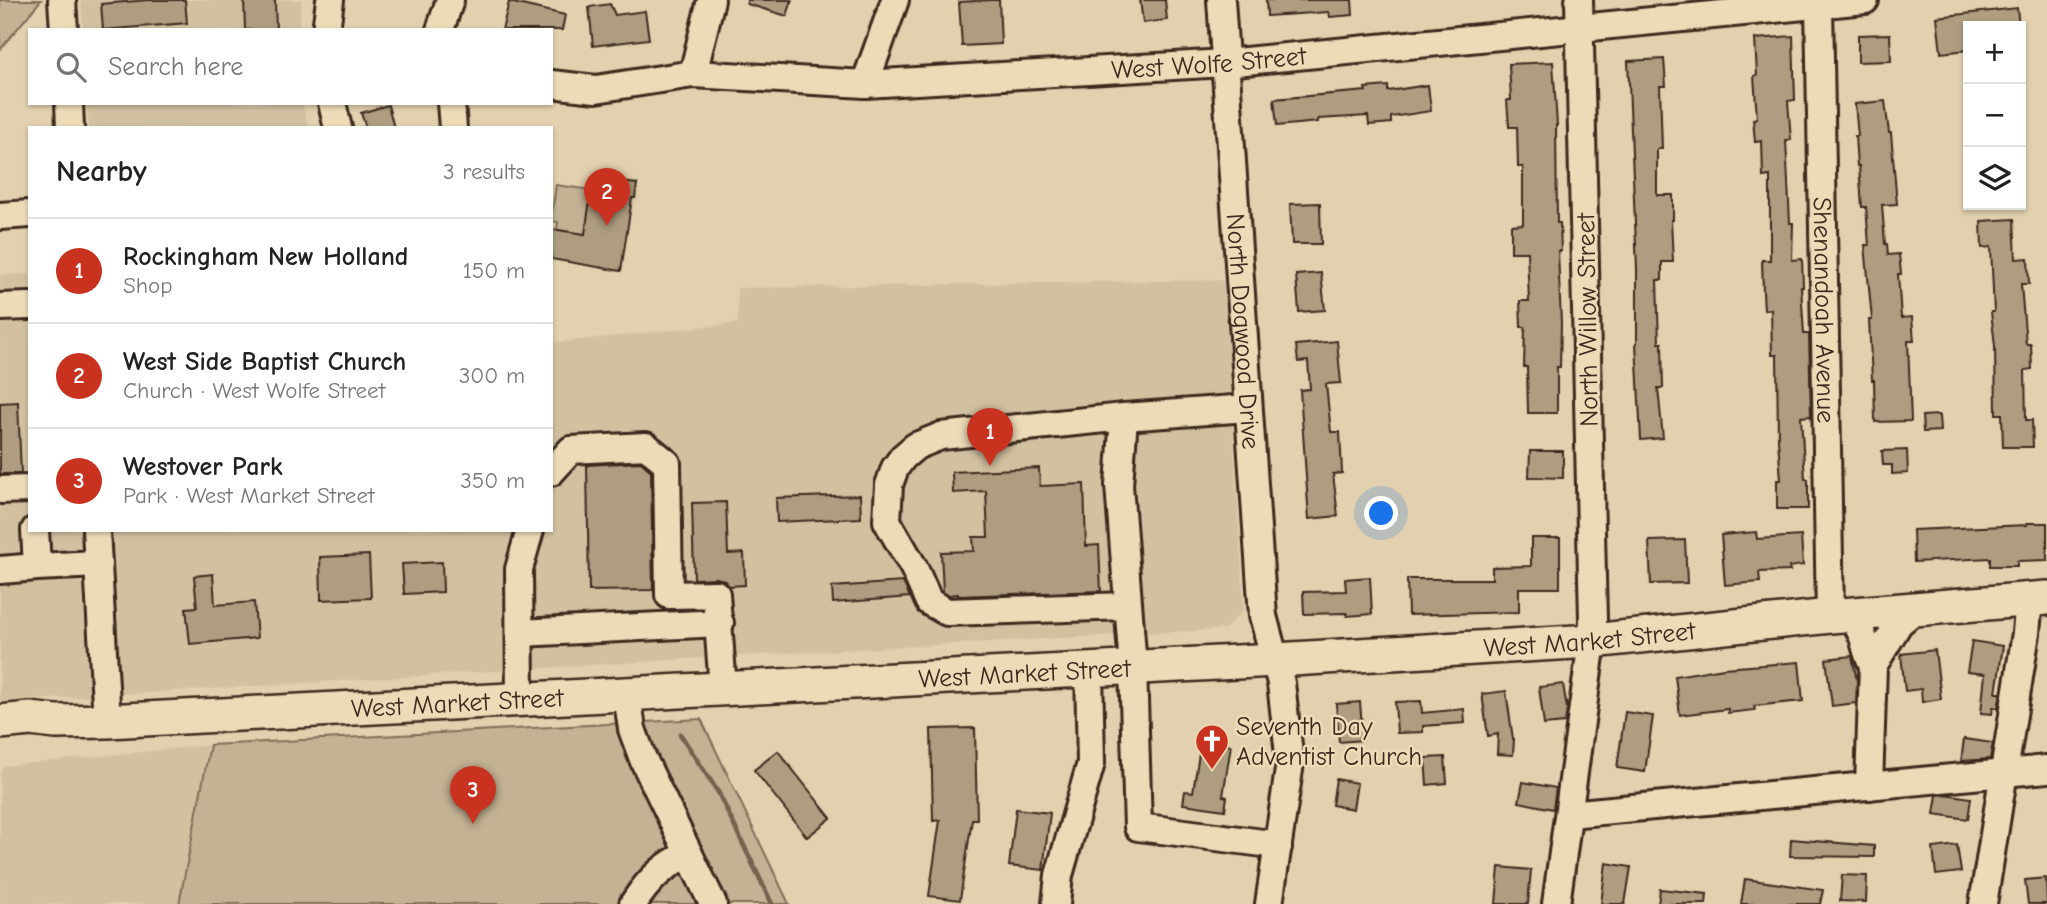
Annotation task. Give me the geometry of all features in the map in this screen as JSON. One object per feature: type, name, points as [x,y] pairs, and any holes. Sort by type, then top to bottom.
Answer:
[{"type":"main road","name":"West Market Street","points":[[0,722],[30,719],[56,722],[107,721],[1275,660],[1592,640],[1840,615],[2038,599]]},
{"type":"street","points":[[62,0],[64,28]]},
{"type":"street","points":[[326,28],[330,0]]},
{"type":"street","points":[[441,28],[450,0]]},
{"type":"street","points":[[693,74],[711,0]]},
{"type":"street","points":[[865,84],[895,0]]},
{"type":"street","name":"North Dogwood Drive","points":[[1221,0],[1263,616],[1281,683],[1290,763],[1269,904]]},
{"type":"street","name":"North Willow Street","points":[[1556,904],[1592,640],[1579,0]]},
{"type":"street","name":"West Wolfe Street","points":[[553,84],[596,89],[693,74],[865,84],[1225,62],[1865,0]]},
{"type":"street","name":"Shenandoah Avenue","points":[[1819,4],[1840,615]]},
{"type":"street","points":[[69,105],[70,126]]},
{"type":"street","points":[[332,105],[338,126]]},
{"type":"street","points":[[451,105],[453,126]]},
{"type":"street","points":[[0,216],[28,214]]},
{"type":"street","points":[[0,307],[28,306]]},
{"type":"street","points":[[1128,606],[947,612],[929,602],[914,568],[887,521],[889,485],[895,468],[910,450],[931,439],[1124,417],[1248,408]]},
{"type":"street","points":[[1124,417],[1119,485],[1133,667],[1138,827],[1278,847]]},
{"type":"street","points":[[553,469],[571,450],[646,446],[667,463],[669,595],[716,594],[723,689]]},
{"type":"street","points":[[0,490],[28,489]]},
{"type":"street","points":[[35,532],[37,567]]},
{"type":"street","points":[[96,532],[107,721]]},
{"type":"street","points":[[520,699],[519,569],[529,532]]},
{"type":"street","points":[[0,570],[98,564]]},
{"type":"street","points":[[1983,904],[2026,633],[2038,599]]},
{"type":"street","points":[[1869,786],[1873,666],[1899,623],[1917,608]]},
{"type":"street","points":[[1840,615],[1859,628],[1873,666]]},
{"type":"street","points":[[520,633],[720,623]]},
{"type":"street","points":[[1056,904],[1059,875],[1091,763],[1090,670]]},
{"type":"street","points":[[627,694],[636,742],[713,904]]},
{"type":"street","points":[[1569,814],[2047,769]]},
{"type":"street","points":[[633,904],[658,872],[689,854]]},
{"type":"shaded area","points":[[0,0],[41,0],[0,50]]},
{"type":"shaded area","points":[[81,0],[302,0],[298,28],[83,28]]},
{"type":"shaded area","points":[[87,105],[303,105],[308,126],[89,126]]},
{"type":"shaded area","points":[[556,185],[592,190],[584,241],[557,230],[558,222],[553,221]]},
{"type":"shaded area","points":[[28,274],[28,532],[553,532],[553,343],[738,323],[737,288],[1224,280],[1244,609],[1225,629],[752,655],[0,702],[0,275]]},
{"type":"shaded area","points":[[701,719],[789,904],[179,904],[210,745]]},
{"type":"shaded area","points":[[210,745],[179,904],[0,904],[0,775],[3,766]]},
{"type":"building","points":[[185,0],[187,23],[103,28],[101,4]]},
{"type":"building","points":[[244,0],[275,0],[276,28],[245,28]]},
{"type":"building","points":[[747,0],[792,0],[787,16],[747,4]]},
{"type":"building","points":[[999,0],[1001,44],[962,46],[959,2]]},
{"type":"building","points":[[1140,0],[1165,0],[1167,20],[1143,23]]},
{"type":"building","points":[[1266,0],[1352,0],[1353,15],[1330,17],[1329,12],[1267,16]]},
{"type":"building","points":[[509,2],[565,15],[562,30],[502,28]]},
{"type":"building","points":[[610,4],[615,15],[645,11],[649,39],[593,46],[589,7]]},
{"type":"building","points":[[2017,8],[2018,21],[1963,21],[1963,51],[1941,53],[1937,17]]},
{"type":"building","points":[[1890,34],[1891,61],[1858,62],[1858,35]]},
{"type":"building","points":[[1793,36],[1795,100],[1788,101],[1791,140],[1786,140],[1790,223],[1793,223],[1792,260],[1802,259],[1804,334],[1809,334],[1811,416],[1801,417],[1805,479],[1808,479],[1808,509],[1777,509],[1777,480],[1781,480],[1777,355],[1772,355],[1771,309],[1764,310],[1762,260],[1770,260],[1770,176],[1763,177],[1762,141],[1755,142],[1755,39]]},
{"type":"building","points":[[1664,59],[1666,86],[1660,86],[1662,149],[1657,149],[1657,195],[1673,195],[1673,262],[1662,262],[1662,280],[1657,280],[1663,388],[1658,388],[1663,438],[1641,440],[1628,61]]},
{"type":"building","points":[[1553,62],[1557,125],[1557,223],[1560,223],[1561,251],[1558,251],[1561,323],[1557,413],[1528,413],[1527,367],[1524,367],[1525,327],[1521,327],[1520,301],[1529,301],[1527,252],[1511,252],[1511,225],[1523,224],[1523,167],[1518,167],[1517,127],[1509,127],[1509,64]]},
{"type":"building","points":[[1428,85],[1431,111],[1391,117],[1391,123],[1369,125],[1368,116],[1318,119],[1318,122],[1277,126],[1274,99],[1366,91],[1365,88],[1388,86],[1388,91]]},
{"type":"building","points":[[1885,101],[1891,133],[1897,204],[1882,205],[1885,244],[1888,255],[1899,254],[1901,318],[1912,317],[1914,341],[1908,341],[1911,421],[1875,422],[1869,320],[1872,320],[1865,245],[1869,245],[1866,207],[1862,207],[1857,166],[1855,104]]},
{"type":"building","points":[[388,105],[393,126],[365,126],[361,113]]},
{"type":"building","points":[[593,179],[637,184],[635,198],[632,198],[621,271],[553,259],[553,229],[585,234]]},
{"type":"building","points":[[1320,203],[1321,244],[1292,244],[1290,204]]},
{"type":"building","points":[[2014,219],[2016,259],[2028,258],[2029,284],[2021,284],[2026,344],[2031,344],[2032,369],[2025,370],[2026,420],[2032,420],[2033,447],[2003,447],[2002,414],[1996,414],[1991,247],[1982,248],[1981,221]]},
{"type":"building","points":[[1321,273],[1325,310],[1299,312],[1296,275]]},
{"type":"building","points":[[1337,341],[1341,383],[1326,384],[1331,432],[1340,432],[1342,473],[1333,474],[1338,516],[1309,519],[1300,390],[1310,389],[1308,361],[1298,362],[1296,345]]},
{"type":"building","points":[[18,402],[21,474],[0,474],[0,403]]},
{"type":"building","points":[[1939,415],[1940,431],[1923,432],[1922,416]]},
{"type":"building","points":[[1907,450],[1908,473],[1892,474],[1892,465],[1883,465],[1882,451]]},
{"type":"building","points":[[1530,451],[1563,451],[1563,478],[1529,477]]},
{"type":"building","points":[[641,462],[651,471],[653,590],[589,591],[587,465]]},
{"type":"building","points":[[1039,468],[1040,486],[1084,484],[1086,546],[1099,545],[1101,591],[958,596],[943,592],[941,552],[974,551],[973,537],[988,537],[986,491],[953,493],[952,472]]},
{"type":"building","points":[[860,495],[861,518],[777,522],[776,498]]},
{"type":"building","points":[[726,502],[728,554],[744,553],[745,585],[729,586],[724,580],[716,578],[694,579],[692,503]]},
{"type":"building","points":[[2047,523],[2047,560],[2017,561],[2017,566],[1990,566],[1990,558],[1914,562],[1913,530]]},
{"type":"building","points":[[1756,532],[1757,539],[1801,536],[1803,565],[1789,567],[1790,571],[1759,572],[1760,582],[1725,585],[1721,535]]},
{"type":"building","points":[[1531,538],[1560,538],[1560,588],[1519,588],[1519,612],[1408,615],[1407,579],[1492,579],[1492,567],[1531,566]]},
{"type":"building","points":[[1685,540],[1687,583],[1651,584],[1649,541]]},
{"type":"building","points":[[369,555],[371,598],[321,600],[320,557]]},
{"type":"building","points":[[442,562],[443,592],[404,594],[402,564]]},
{"type":"building","points":[[213,574],[215,605],[254,602],[257,638],[190,644],[186,608],[197,607],[194,576]]},
{"type":"building","points":[[1370,577],[1372,614],[1304,614],[1303,592],[1346,591],[1345,579]]},
{"type":"building","points":[[903,582],[910,597],[833,603],[832,587]]},
{"type":"building","points":[[1972,641],[2003,646],[1996,693],[2001,693],[1998,708],[1993,707],[1992,714],[1981,713],[1985,674],[1967,672]]},
{"type":"building","points":[[1935,650],[1941,699],[1922,702],[1921,689],[1905,691],[1901,654]]},
{"type":"building","points":[[1852,656],[1857,681],[1856,703],[1832,706],[1826,659]]},
{"type":"building","points":[[1799,662],[1803,701],[1754,706],[1755,710],[1728,713],[1728,709],[1680,715],[1675,676],[1724,668]]},
{"type":"building","points":[[1563,684],[1567,709],[1565,723],[1544,725],[1539,687]]},
{"type":"building","points":[[1506,691],[1514,739],[1513,755],[1497,754],[1498,734],[1488,736],[1482,694]]},
{"type":"building","points":[[1421,701],[1422,713],[1464,709],[1465,723],[1423,726],[1423,732],[1397,733],[1395,702]]},
{"type":"building","points":[[1360,702],[1363,740],[1339,742],[1336,704]]},
{"type":"building","points":[[1625,712],[1653,716],[1645,772],[1617,768]]},
{"type":"building","points":[[975,728],[977,819],[972,819],[960,900],[929,896],[940,820],[933,821],[931,729]]},
{"type":"building","points":[[1964,739],[1993,743],[1990,759],[1961,761]]},
{"type":"building","name":"Seventh Day Adventist Church","points":[[1201,741],[1231,745],[1223,796],[1227,797],[1225,810],[1183,804],[1185,791],[1193,792]]},
{"type":"building","points":[[778,751],[831,818],[807,837],[754,770]]},
{"type":"building","points":[[1445,757],[1447,783],[1427,785],[1425,758]]},
{"type":"building","points":[[1336,779],[1357,783],[1353,809],[1332,805]]},
{"type":"building","points":[[1523,782],[1556,788],[1553,809],[1519,802]]},
{"type":"building","points":[[1937,795],[1971,798],[1968,819],[1934,814]]},
{"type":"building","points":[[1016,809],[1050,813],[1043,870],[1009,866]]},
{"type":"building","points":[[1791,839],[1874,846],[1874,857],[1790,856]]},
{"type":"building","points":[[1957,845],[1961,872],[1936,875],[1933,848]]},
{"type":"building","points":[[1606,863],[1631,867],[1625,904],[1601,904]]},
{"type":"building","points":[[1499,867],[1531,870],[1528,904],[1496,904]]},
{"type":"building","points":[[1842,875],[1867,876],[1866,902],[1840,901]]},
{"type":"building","points":[[2046,878],[2047,904],[2028,904],[2025,880]]},
{"type":"building","points":[[1745,879],[1823,890],[1820,904],[1741,904]]},
{"type":"building","points":[[1660,889],[1707,894],[1706,904],[1658,904]]},
{"type":"waterway","points":[[680,734],[718,792],[772,904]]},
{"type":"place","name":"West Side Baptist Church","points":[[607,226]]},
{"type":"place","name":"Rockingham New Holland","points":[[990,466]]},
{"type":"place","name":"Seventh Day Adventist Church","points":[[1212,771]]},
{"type":"place","name":"Westover Park","points":[[473,824]]}]
